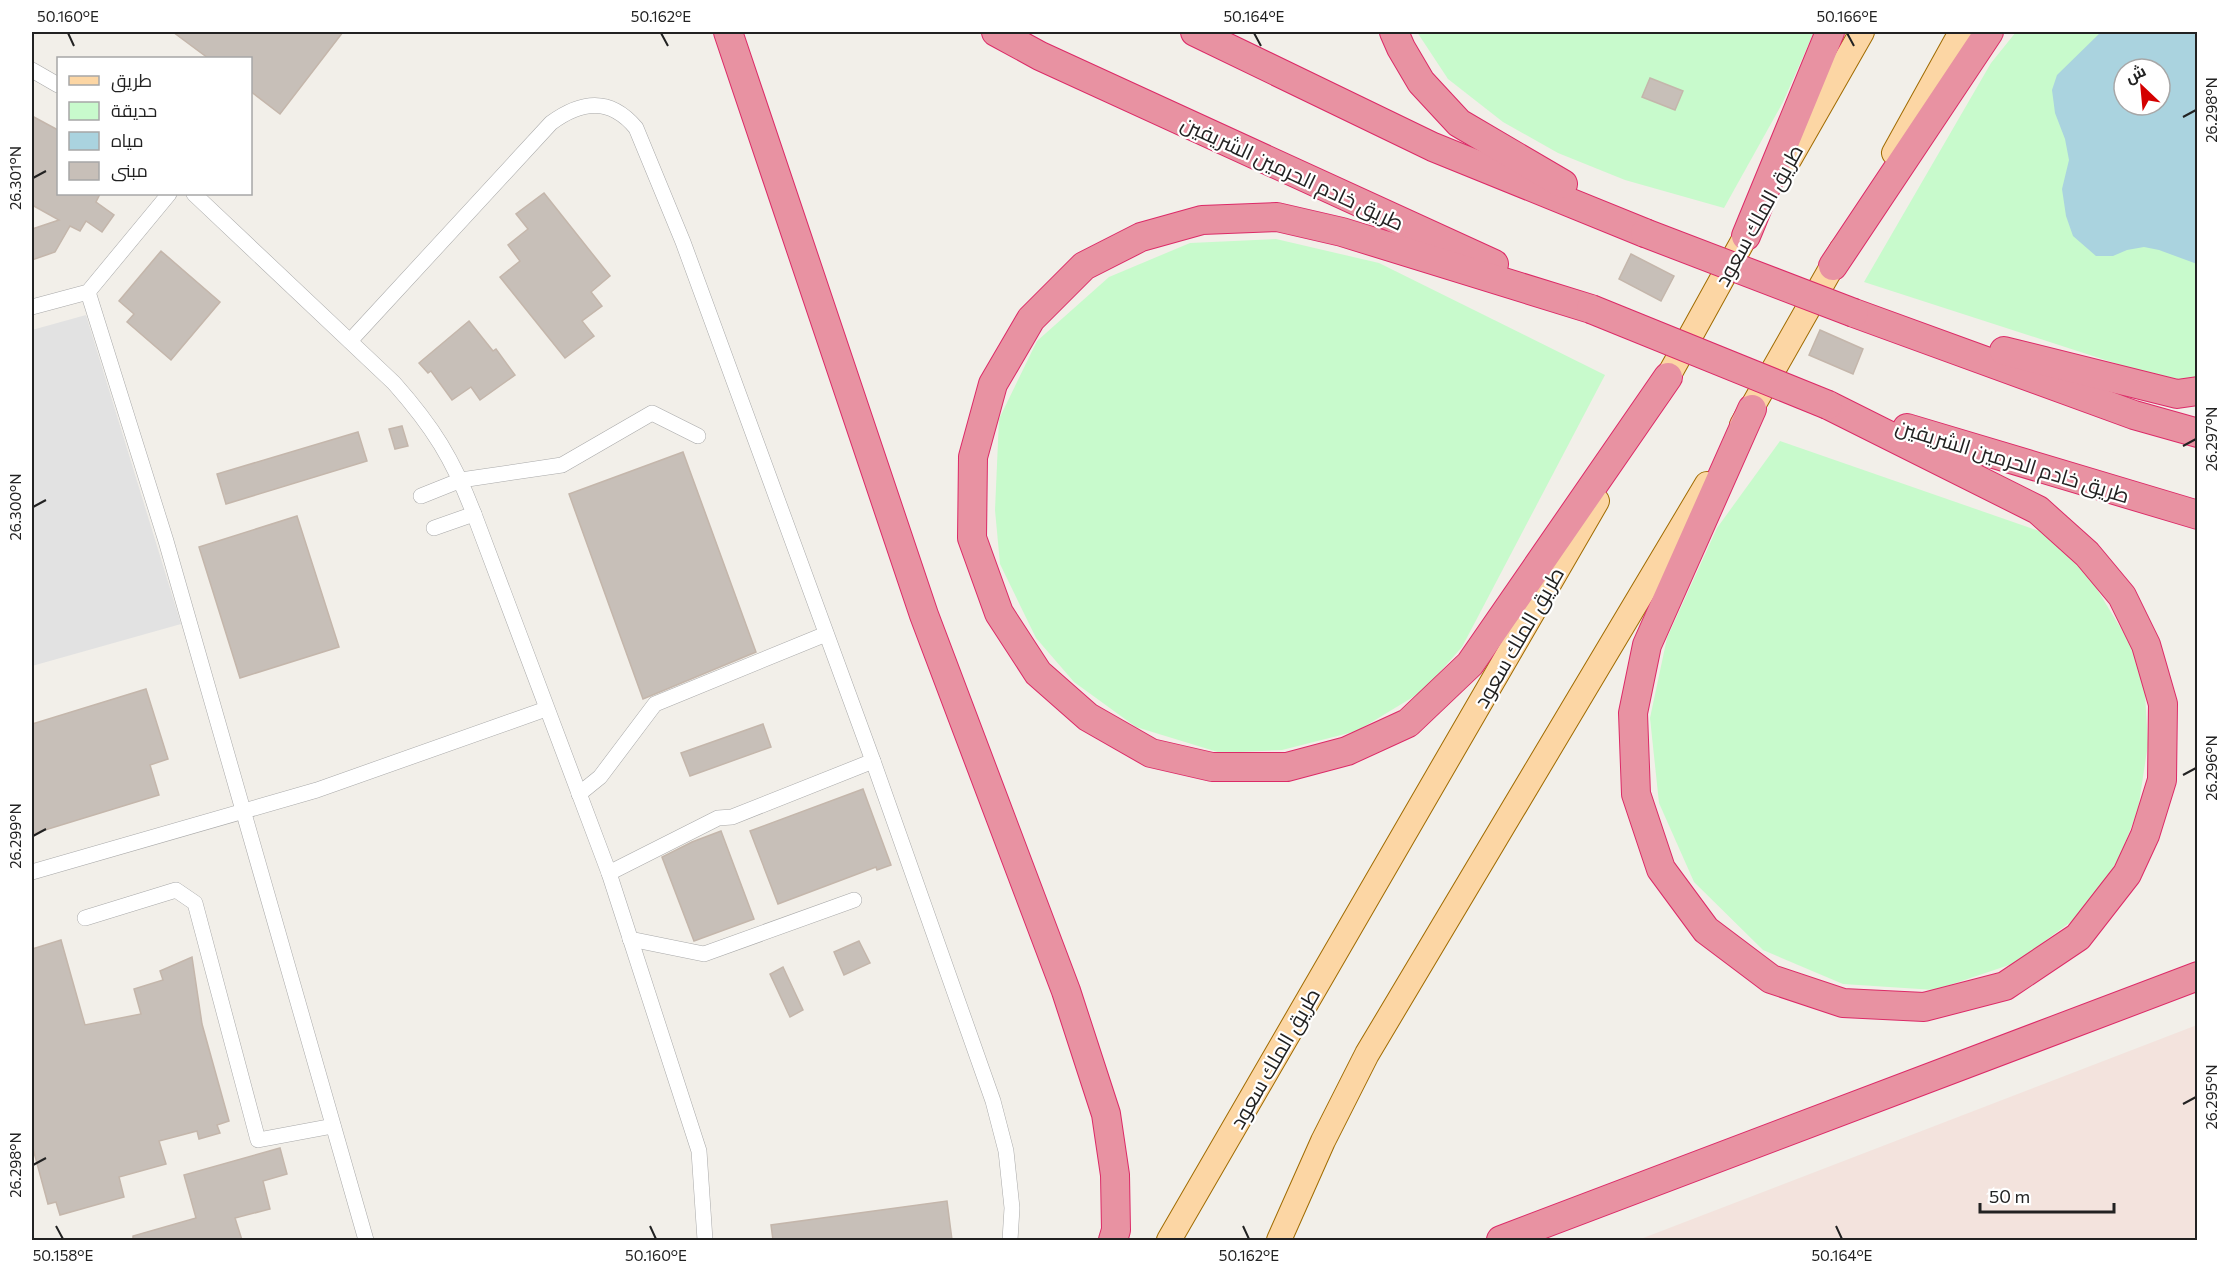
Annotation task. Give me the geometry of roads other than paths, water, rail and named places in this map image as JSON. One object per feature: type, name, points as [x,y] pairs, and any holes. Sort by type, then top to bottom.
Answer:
[{"type":"highway","points":[[728,32],[924,615],[1066,991],[1102,1103],[1115,1175],[1116,1230],[1113,1240]]},
{"type":"highway","name":"طريق خادم الحرمين الشريفين","points":[[996,32],[1040,56],[1591,309]]},
{"type":"highway","points":[[1195,32],[1433,147],[1645,233],[1854,314],[2134,415],[2198,433]]},
{"type":"highway","points":[[1394,32],[1421,82],[1459,123],[1645,233]]},
{"type":"highway","points":[[1746,236],[1830,32]]},
{"type":"highway","points":[[1833,266],[1989,32]]},
{"type":"highway","points":[[1668,377],[1470,664],[1408,723],[1347,751],[1287,767],[1212,767],[1150,753],[1088,717],[1038,673],[999,613],[972,538],[973,457],[993,384],[1031,319],[1084,266],[1141,237],[1202,220],[1277,217],[1342,232],[1591,309],[1828,405],[2038,510],[2087,554],[2122,596],[2146,645],[2163,704],[2162,780],[2145,835],[2127,874],[2079,937],[2005,986],[1924,1007],[1843,1004],[1772,979],[1762,972],[1706,930],[1661,869],[1636,794],[1633,713],[1647,645],[1752,409]]},
{"type":"highway","points":[[1854,314],[2177,394],[2198,391]]},
{"type":"highway","name":"طريق خادم الحرمين الشريفين","points":[[1828,405],[2198,515]]},
{"type":"highway","points":[[1501,1240],[2198,976]]},
{"type":"main road","name":"طريق الملك سعود","points":[[1169,1240],[1668,377],[1862,32]]},
{"type":"main road","points":[[1279,1240],[1323,1141],[1367,1054],[1752,409],[1961,32]]},
{"type":"street","points":[[32,70],[57,84]]},
{"type":"street","points":[[350,341],[551,123],[581,106],[607,108],[618,112],[636,128],[659,179],[873,761],[993,1101],[1006,1151],[1011,1208],[1010,1240]]},
{"type":"street","points":[[32,307],[88,292],[168,195]]},
{"type":"street","points":[[195,195],[394,383],[416,408],[450,457],[474,514],[609,873],[699,1151],[705,1240]]},
{"type":"street","points":[[88,292],[166,542],[366,1240]]},
{"type":"street","points":[[422,496],[461,480],[562,465],[652,413],[698,436]]},
{"type":"street","points":[[434,528],[474,514]]},
{"type":"street","points":[[579,794],[600,777],[655,704],[826,634]]},
{"type":"street","points":[[32,872],[317,790],[546,709]]},
{"type":"street","points":[[609,873],[718,818],[732,817],[873,761]]},
{"type":"street","points":[[84,918],[176,890],[195,903],[258,1140],[333,1126]]},
{"type":"street","points":[[630,939],[704,954],[854,900]]},
{"type":"water","points":[[2101,32],[2197,32],[2197,264],[2144,247],[2127,250],[2113,256],[2096,256],[2073,236],[2066,216],[2062,189],[2069,160],[2065,139],[2055,113],[2052,90],[2057,75]]}]
